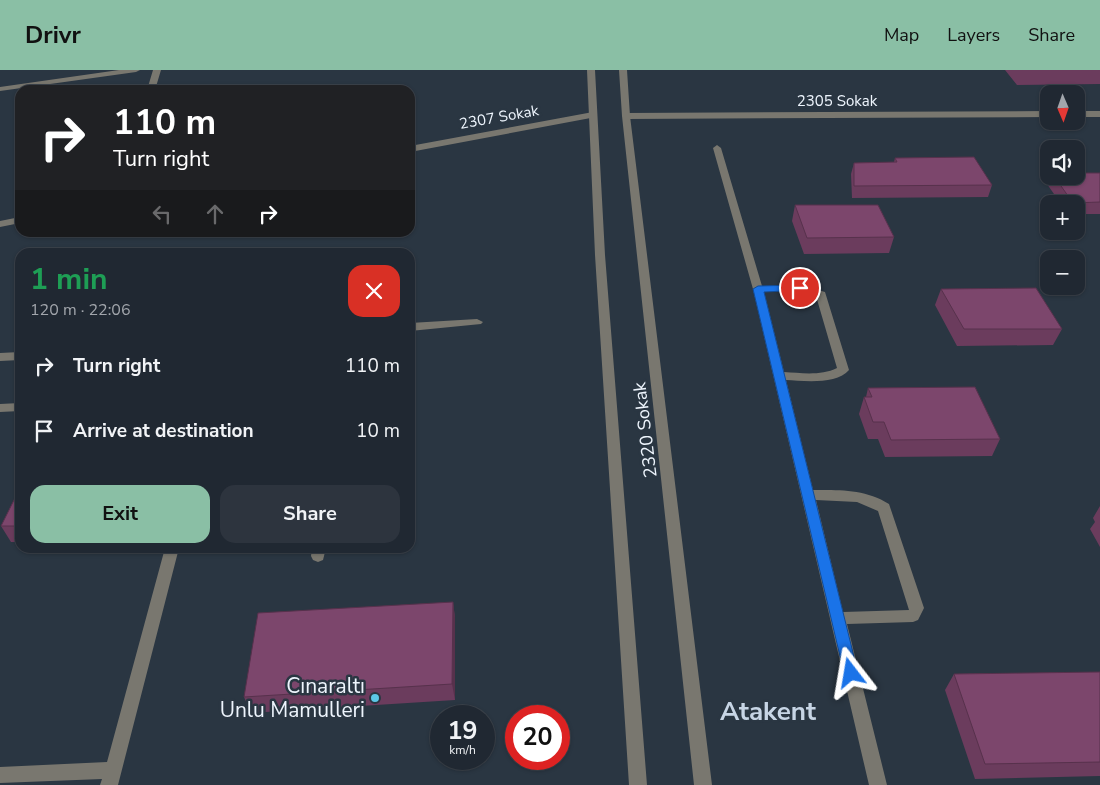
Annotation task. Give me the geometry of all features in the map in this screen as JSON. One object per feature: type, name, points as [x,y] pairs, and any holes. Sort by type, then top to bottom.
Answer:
[{"type":"street","points":[[34,85],[136,70]]},
{"type":"street","points":[[152,85],[157,70]]},
{"type":"street","name":"2320 Sokak","points":[[591,70],[601,265],[638,785]]},
{"type":"street","name":"2320 Sokak","points":[[623,70],[626,116],[703,785]]},
{"type":"street","points":[[0,90],[15,88]]},
{"type":"street","name":"2305 Sokak","points":[[626,116],[1040,114]]},
{"type":"street","points":[[1085,114],[1100,114]]},
{"type":"street","name":"2307 Sokak","points":[[415,147],[594,115]]},
{"type":"street","points":[[717,148],[758,289],[878,785]]},
{"type":"street","points":[[0,224],[15,221]]},
{"type":"street","points":[[758,289],[800,288],[822,294],[843,370],[826,376],[779,376]]},
{"type":"street","points":[[415,327],[477,322]]},
{"type":"street","points":[[0,357],[15,356]]},
{"type":"street","points":[[0,408],[15,407]]},
{"type":"street","points":[[808,496],[862,496],[875,501],[884,508],[917,608],[913,616],[838,618]]},
{"type":"street","points":[[0,775],[111,777],[171,553]]},
{"type":"building","points":[[974,157],[992,185],[854,186],[854,163],[897,162],[895,158]]},
{"type":"building","points":[[1085,173],[1100,173],[1100,202],[1085,203],[1085,195],[1067,195],[1060,185],[1085,185]]},
{"type":"building","points":[[795,205],[878,205],[894,237],[807,238]]},
{"type":"building","points":[[1036,288],[1062,329],[964,329],[941,289]]},
{"type":"building","points":[[975,387],[1000,439],[891,440],[884,422],[873,422],[864,397],[872,397],[868,388]]},
{"type":"building","points":[[15,498],[15,526],[1,526]]},
{"type":"building","points":[[453,602],[452,684],[244,697],[258,613]]},
{"type":"building","points":[[1100,672],[1100,762],[985,764],[954,674]]},
{"type":"place","name":"Cınaraltı Unlu Mamulleri","points":[[375,698]]},
{"type":"district","name":"Atakent","points":[[768,711]]},
{"type":"route","points":[[800,288],[758,289],[851,673]]}]
